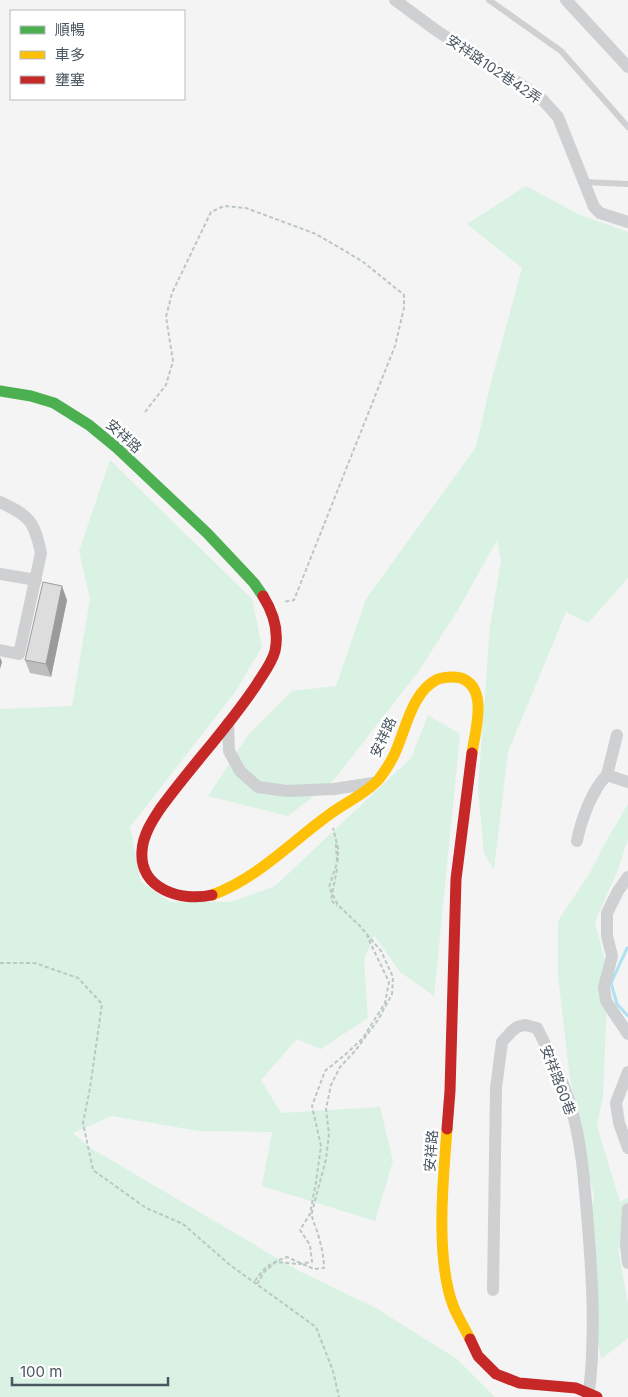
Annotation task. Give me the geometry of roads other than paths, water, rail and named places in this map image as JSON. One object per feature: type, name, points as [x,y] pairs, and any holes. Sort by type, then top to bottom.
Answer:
[{"type":"street","name":"安祥路102巷42弄","points":[[395,0],[437,31],[540,97],[558,117],[594,207],[600,213],[628,222]]},
{"type":"street","points":[[566,0],[628,67]]},
{"type":"street","name":"安祥路","points":[[0,391],[35,396],[60,405],[82,419],[220,545],[260,591],[269,605],[277,633],[275,652],[251,694],[167,800],[148,829],[142,845],[141,855],[143,867],[152,884],[177,897],[191,898],[212,895],[231,889],[251,877],[376,783],[394,756],[421,693],[436,680],[449,676],[462,678],[477,693],[478,707],[456,879],[450,1091],[444,1170],[443,1246],[446,1276],[454,1307],[478,1356],[496,1374],[519,1383],[576,1388],[593,1395]]},
{"type":"street","points":[[0,502],[20,512],[31,521],[38,537],[41,553],[19,654],[0,650]]},
{"type":"street","points":[[0,574],[36,580]]},
{"type":"street","points":[[228,723],[229,751],[240,771],[258,787],[287,791],[334,790],[376,783]]},
{"type":"street","points":[[577,841],[580,828],[599,783],[607,775],[617,735]]},
{"type":"street","points":[[607,775],[628,782]]},
{"type":"street","points":[[628,877],[607,914],[607,936],[612,956],[604,986],[606,1000],[628,1034]]},
{"type":"street","name":"安祥路60巷","points":[[493,1290],[497,1078],[502,1042],[512,1031],[525,1026],[537,1028],[553,1059],[570,1106],[577,1133],[592,1267],[593,1395]]},
{"type":"street","points":[[628,1072],[616,1103],[619,1123],[628,1148]]},
{"type":"street","points":[[628,1209],[626,1246],[628,1263]]},
{"type":"lane","points":[[489,0],[561,51],[628,127]]},
{"type":"lane","points":[[585,182],[628,184]]},
{"type":"waterway","points":[[627,948],[611,983],[617,1004],[628,1016]]}]
